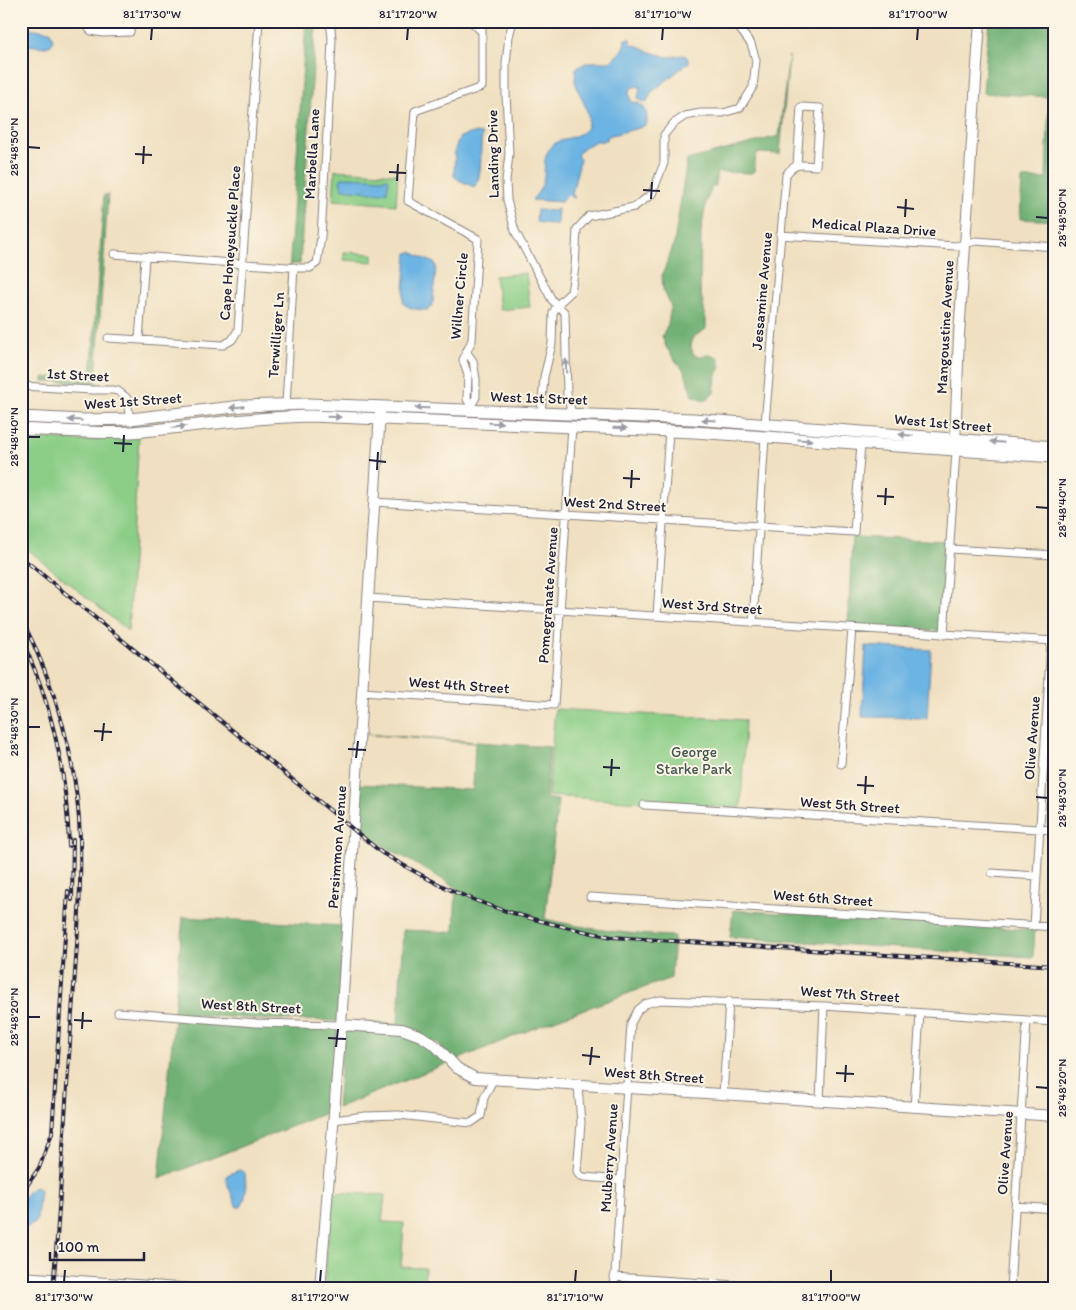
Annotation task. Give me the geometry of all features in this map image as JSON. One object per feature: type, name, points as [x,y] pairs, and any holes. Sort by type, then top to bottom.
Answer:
[{"type":"main road","name":"West 1st Street","points":[[21,416],[84,420],[130,419],[242,406],[286,404],[471,408],[541,413],[693,419],[1055,447]]},
{"type":"main road","points":[[572,426],[580,420],[595,420],[603,415]]},
{"type":"main road","name":"West 1st Street","points":[[21,429],[84,433],[130,432],[274,417],[379,419],[669,430],[1055,457]]},
{"type":"main road","points":[[718,433],[730,430],[753,431],[765,424]]},
{"type":"main road","points":[[765,437],[773,431],[785,431],[798,427]]},
{"type":"street","points":[[87,21],[87,26],[91,31],[122,34],[130,32],[131,21]]},
{"type":"street","name":"Cape Honeysuckle Place","points":[[108,338],[223,345],[232,340],[238,330],[259,21]]},
{"type":"street","name":"Marbella Lane","points":[[294,267],[313,267],[317,264],[319,258],[332,38],[330,21]]},
{"type":"street","points":[[471,21],[481,32]]},
{"type":"street","name":"Willner Circle","points":[[471,408],[476,397],[476,379],[473,361],[466,351],[472,340],[478,239],[408,201],[415,111],[482,87],[482,21]]},
{"type":"street","name":"Landing Drive","points":[[513,21],[508,36],[506,63],[509,154],[506,200],[515,231],[552,300],[565,313],[567,395],[572,414]]},
{"type":"street","points":[[541,413],[544,377],[552,344],[552,313],[557,305],[571,292],[575,268],[577,229],[589,216],[634,207],[652,194],[664,163],[664,135],[672,124],[685,116],[723,112],[740,108],[753,87],[756,60],[752,44],[731,21]]},
{"type":"street","name":"Mangoustine Avenue","points":[[944,635],[956,451],[955,439],[965,243],[980,21]]},
{"type":"street","name":"Jessamine Avenue","points":[[765,424],[786,175],[792,167],[797,165],[816,166],[820,108],[801,106],[797,165]]},
{"type":"street","name":"Medical Plaza Drive","points":[[780,235],[956,246],[976,241],[1055,246]]},
{"type":"street","points":[[114,254],[294,267]]},
{"type":"street","points":[[139,340],[145,256]]},
{"type":"street","name":"Terwilliger Ln","points":[[286,404],[294,267]]},
{"type":"street","name":"1st Street","points":[[21,386],[118,391],[127,398],[130,432]]},
{"type":"street","name":"Persimmon Avenue","points":[[320,1289],[341,1025],[380,406]]},
{"type":"street","name":"Pomegranate Avenue","points":[[554,705],[572,426]]},
{"type":"street","points":[[657,616],[669,430]]},
{"type":"street","points":[[753,623],[765,437]]},
{"type":"street","name":"West 2nd Street","points":[[374,502],[854,532],[861,444]]},
{"type":"street","points":[[950,549],[1055,555]]},
{"type":"street","name":"West 3rd Street","points":[[367,598],[1053,641]]},
{"type":"street","points":[[841,764],[852,629]]},
{"type":"street","name":"Olive Avenue","points":[[1034,926],[1053,641]]},
{"type":"street","name":"West 4th Street","points":[[362,692],[554,705]]},
{"type":"street","name":"West 5th Street","points":[[644,805],[1055,830]]},
{"type":"street","points":[[992,873],[1037,876]]},
{"type":"street","name":"West 6th Street","points":[[590,897],[1055,927]]},
{"type":"street","name":"West 7th Street","points":[[645,1004],[660,1000],[728,1001],[1055,1022]]},
{"type":"street","points":[[723,1095],[728,1001]]},
{"type":"street","name":"Mulberry Avenue","points":[[614,1289],[631,1022],[638,1010],[645,1004]]},
{"type":"street","points":[[820,1101],[824,1006]]},
{"type":"street","name":"West 8th Street","points":[[118,1012],[256,1023],[402,1029],[421,1036],[436,1046],[456,1068],[466,1074],[475,1078],[493,1080],[1055,1116]]},
{"type":"street","points":[[914,1108],[920,1013]]},
{"type":"street","name":"Olive Avenue","points":[[1010,1289],[1027,1020]]},
{"type":"street","points":[[333,1120],[365,1116],[399,1115],[471,1123],[480,1116],[484,1098],[493,1080]]},
{"type":"street","points":[[578,1086],[581,1124],[577,1171],[579,1176],[584,1178],[621,1180]]},
{"type":"street","points":[[1015,1206],[1055,1209]]},
{"type":"street","points":[[21,1277],[193,1289]]},
{"type":"street","points":[[614,1277],[712,1286],[798,1289]]},
{"type":"green space","points":[[306,21],[316,21],[300,264],[291,264],[287,303]]},
{"type":"green space","points":[[341,21],[408,21],[408,26]]},
{"type":"green space","points":[[989,21],[1055,21],[1055,221],[1020,219],[1022,179],[1046,179],[1049,97],[983,93]]},
{"type":"green space","points":[[789,56],[780,154],[756,153],[754,171],[752,173],[717,172],[715,186],[712,187],[706,202],[701,232],[700,289],[706,329],[692,338],[691,347],[693,354],[699,357],[709,354],[718,357],[721,367],[716,377],[714,393],[705,401],[692,395],[685,372],[666,347],[662,336],[668,324],[671,306],[663,289],[662,276],[674,244],[687,160],[779,136]]},
{"type":"green space","points":[[335,170],[398,174],[396,205],[333,200]]},
{"type":"green space","points":[[104,195],[108,195],[97,383],[43,381],[43,377],[88,380],[91,378]]},
{"type":"green space","points":[[344,252],[373,254],[373,262],[344,260]]},
{"type":"green space","points":[[526,273],[530,307],[499,310],[495,276]]},
{"type":"green space","points":[[139,435],[128,631],[21,544],[21,437],[85,441]]},
{"type":"green space","points":[[852,537],[948,541],[941,631],[848,625]]},
{"type":"green space","name":"George Starke Park","points":[[555,709],[745,720],[741,808],[548,796]]},
{"type":"green space","points":[[362,734],[550,747],[546,797],[558,800],[545,919],[609,931],[674,936],[671,978],[549,1022],[454,1061],[438,1043],[355,1022],[398,1024],[403,930],[454,932],[456,887],[379,843],[356,822],[359,784],[473,790],[475,743]]},
{"type":"green space","points":[[733,910],[1035,930],[1033,957],[730,937]]},
{"type":"green space","points":[[183,917],[343,926],[338,1021],[256,1019],[174,1013]]},
{"type":"green space","points":[[174,1020],[256,1027],[337,1028],[331,1111],[159,1179]]},
{"type":"green space","points":[[344,1029],[401,1033],[427,1043],[448,1063],[337,1108]]},
{"type":"green space","points":[[332,1192],[385,1195],[382,1222],[404,1223],[401,1267],[425,1268],[424,1289],[324,1289]]},
{"type":"water","points":[[27,28],[50,31],[53,39],[51,45],[46,47],[26,45],[22,36]]},
{"type":"water","points":[[625,39],[630,39],[631,44],[644,48],[644,50],[668,57],[683,55],[687,57],[689,62],[652,92],[646,103],[638,99],[640,86],[632,87],[629,94],[631,101],[640,104],[644,108],[647,124],[608,136],[607,139],[600,142],[598,140],[583,148],[577,155],[580,160],[572,194],[575,197],[573,199],[568,194],[561,202],[532,200],[543,182],[546,156],[551,147],[555,143],[582,132],[588,124],[588,113],[575,80],[576,68],[588,62],[610,62],[624,48]]},
{"type":"water","points":[[473,133],[482,134],[479,177],[474,187],[454,176],[455,149],[460,137]]},
{"type":"water","points":[[342,178],[388,178],[387,191],[382,193],[343,189],[340,181]]},
{"type":"water","points":[[558,209],[557,225],[536,222],[537,210],[555,211]]},
{"type":"water","points":[[411,252],[434,263],[436,266],[433,302],[428,310],[414,309],[403,303],[407,253]]},
{"type":"water","points":[[866,646],[931,650],[927,718],[862,717]]},
{"type":"water","points":[[239,1170],[245,1173],[246,1181],[243,1204],[241,1207],[237,1207],[226,1181],[227,1175]]},
{"type":"water","points":[[36,1187],[40,1190],[37,1218],[34,1224],[21,1229],[21,1211],[24,1199],[30,1190]]},
{"type":"railway","points":[[21,557],[382,853],[434,882],[467,897],[502,910],[538,920],[612,937],[1055,966]]},
{"type":"railway","points":[[21,618],[45,671],[63,726],[75,782],[80,839],[77,941],[53,1289]]},
{"type":"railway","points":[[21,638],[41,688],[56,740],[65,793],[69,846]]},
{"type":"railway","points":[[72,900],[73,840]]},
{"type":"railway","points":[[21,1194],[39,1168],[52,1133],[68,891]]}]
